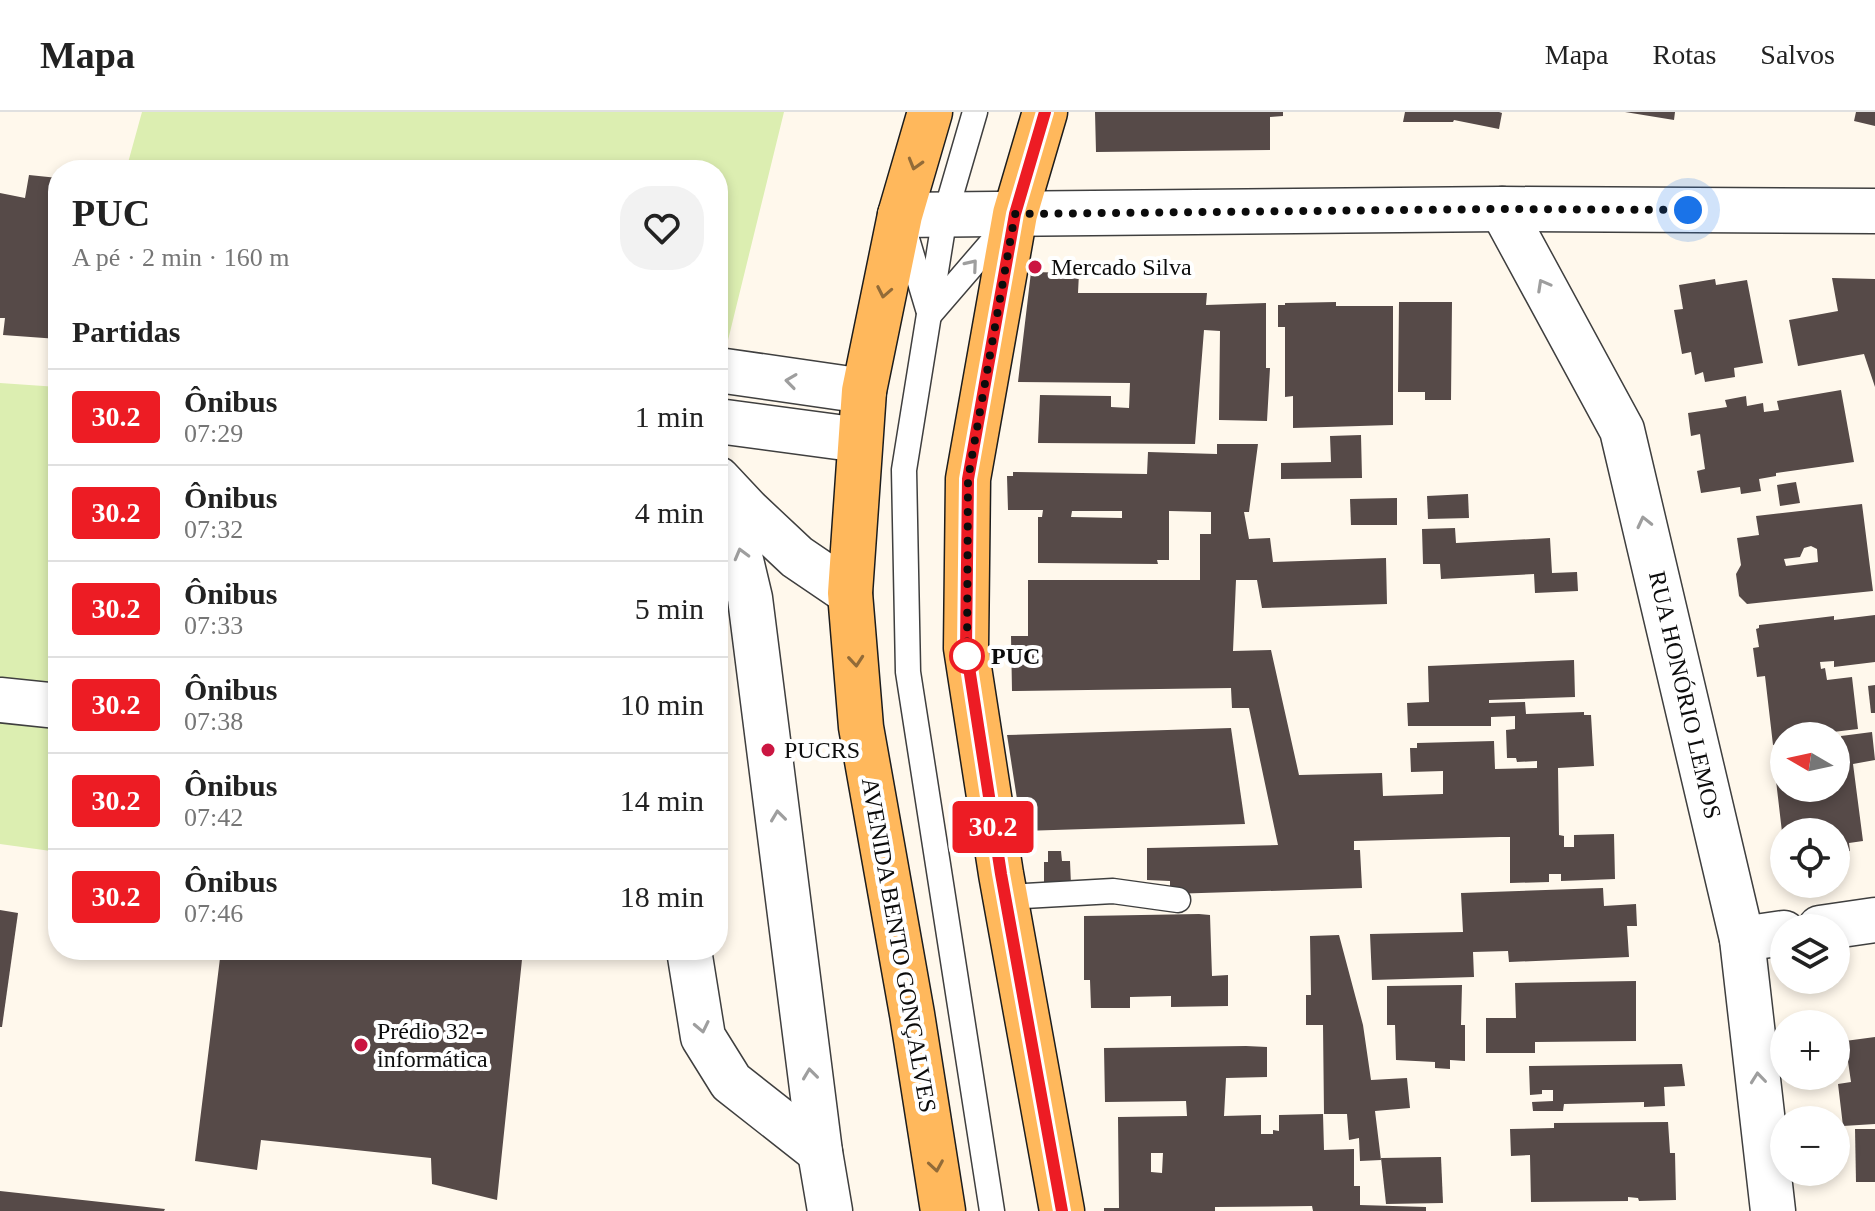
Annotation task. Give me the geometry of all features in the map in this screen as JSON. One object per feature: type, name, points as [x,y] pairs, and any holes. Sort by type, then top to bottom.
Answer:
[{"type":"main road","name":"AVENIDA BENTO GONÇALVES","points":[[930,112],[900,215],[864,391],[850,593],[861,727],[943,1211]]},
{"type":"main road","points":[[1045,112],[1015,214],[968,479],[966,648],[1001,874],[1062,1211]]},
{"type":"street","points":[[900,215],[1502,209],[1875,211]]},
{"type":"street","name":"RUA HONÓRIO LEMOS","points":[[1502,209],[1622,430],[1763,936],[1773,1211]]},
{"type":"street","points":[[728,371],[864,391]]},
{"type":"street","points":[[728,422],[860,440]]},
{"type":"street","points":[[728,490],[797,557],[850,593]]},
{"type":"street","points":[[728,526],[734,531],[750,598],[830,1211]]},
{"type":"street","points":[[0,700],[48,705]]},
{"type":"street","points":[[1850,924],[1875,920]]},
{"type":"street","points":[[691,960],[703,1037],[731,1082],[820,1152]]},
{"type":"lane","points":[[975,112],[945,215],[904,470],[908,672],[992,1211]]},
{"type":"lane","points":[[929,315],[1015,214]]},
{"type":"lane","points":[[900,215],[929,315]]},
{"type":"lane","points":[[1006,897],[1113,891],[1178,900]]},
{"type":"green space","points":[[142,112],[784,112],[728,340],[728,160],[129,160]]},
{"type":"green space","points":[[0,383],[48,386],[48,851],[0,844]]},
{"type":"building","points":[[1095,112],[1283,112],[1283,116],[1270,117],[1270,150],[1096,152]]},
{"type":"building","points":[[1405,112],[1502,113],[1499,129],[1454,120],[1403,122]]},
{"type":"building","points":[[1625,112],[1675,112],[1674,120]]},
{"type":"building","points":[[1856,112],[1875,112],[1875,126],[1854,121]]},
{"type":"building","points":[[29,175],[48,177],[48,338],[3,335],[5,318],[0,318],[0,193],[25,198]]},
{"type":"building","points":[[1031,272],[1079,273],[1078,293],[1207,293],[1206,305],[1266,303],[1266,368],[1270,368],[1267,421],[1219,420],[1220,331],[1204,330],[1195,444],[1038,443],[1040,395],[1111,396],[1111,407],[1129,408],[1130,383],[1018,382]]},
{"type":"building","points":[[1832,278],[1875,279],[1875,387],[1864,354],[1798,366],[1789,320],[1838,311]]},
{"type":"building","points":[[1715,279],[1716,285],[1747,280],[1763,363],[1734,368],[1735,377],[1705,382],[1703,372],[1695,375],[1691,352],[1682,354],[1674,310],[1683,309],[1679,285]]},
{"type":"building","points":[[1336,302],[1336,306],[1393,306],[1393,425],[1293,428],[1293,396],[1285,397],[1285,327],[1278,327],[1278,305]]},
{"type":"building","points":[[1399,302],[1452,302],[1451,400],[1425,400],[1425,392],[1398,392]]},
{"type":"building","points":[[1841,390],[1854,462],[1776,473],[1776,476],[1759,479],[1761,491],[1741,494],[1740,487],[1701,493],[1697,471],[1705,469],[1700,434],[1691,436],[1688,413],[1727,407],[1725,400],[1746,396],[1747,406],[1763,403],[1764,412],[1779,410],[1777,401]]},
{"type":"building","points":[[1361,435],[1362,478],[1281,479],[1281,463],[1331,462],[1330,436]]},
{"type":"building","points":[[1217,444],[1258,444],[1249,512],[1244,512],[1249,539],[1270,538],[1273,562],[1386,558],[1387,604],[1262,608],[1257,580],[1236,580],[1233,651],[1271,650],[1299,775],[1382,773],[1383,796],[1443,794],[1443,771],[1411,772],[1410,748],[1417,748],[1417,743],[1494,741],[1495,769],[1537,768],[1537,761],[1517,762],[1516,758],[1507,758],[1506,730],[1515,729],[1515,716],[1491,717],[1491,726],[1408,726],[1407,703],[1429,702],[1428,666],[1574,660],[1575,697],[1489,700],[1489,703],[1525,702],[1526,714],[1584,712],[1584,715],[1591,715],[1594,766],[1558,768],[1559,835],[1564,836],[1564,847],[1574,847],[1574,835],[1614,834],[1615,879],[1561,881],[1561,874],[1549,874],[1549,882],[1510,883],[1510,837],[1500,837],[1354,841],[1354,850],[1360,850],[1362,888],[1170,894],[1170,881],[1147,880],[1147,848],[1278,845],[1249,708],[1232,708],[1231,688],[1012,691],[1011,636],[1028,636],[1028,580],[1200,580],[1200,534],[1211,534],[1211,512],[1169,511],[1169,560],[1157,560],[1158,564],[1038,563],[1038,517],[1042,517],[1043,510],[1008,510],[1007,476],[1013,476],[1013,472],[1147,474],[1148,452],[1217,454]],"holes":[[[1072,511],[1122,511],[1122,518],[1071,517]]]},
{"type":"building","points":[[1796,482],[1800,503],[1780,506],[1777,485]]},
{"type":"building","points":[[1468,494],[1469,518],[1428,519],[1427,496]]},
{"type":"building","points":[[1397,498],[1397,525],[1351,525],[1350,499]]},
{"type":"building","points":[[1862,504],[1873,591],[1747,604],[1739,596],[1736,574],[1741,565],[1737,538],[1759,535],[1756,516]],"holes":[[[1811,546],[1817,549],[1818,562],[1786,566],[1784,559],[1800,557],[1804,548]]]},
{"type":"building","points":[[1455,528],[1456,543],[1550,538],[1552,573],[1577,572],[1578,591],[1535,593],[1534,574],[1441,579],[1440,564],[1423,564],[1422,529]]},
{"type":"building","points":[[1875,615],[1875,662],[1834,667],[1834,661],[1820,662],[1821,669],[1825,668],[1827,680],[1852,677],[1858,729],[1850,730],[1850,722],[1770,722],[1765,676],[1757,677],[1753,648],[1759,647],[1756,629],[1759,625],[1834,616],[1834,620]]},
{"type":"building","points":[[1875,685],[1875,713],[1871,713],[1868,686]]},
{"type":"building","points":[[1231,728],[1245,824],[1022,831],[1007,735]]},
{"type":"building","points":[[1872,732],[1875,760],[1853,764],[1863,841],[1850,843],[1850,818],[1780,818],[1778,802],[1850,802],[1850,735]]},
{"type":"building","points":[[1048,851],[1061,851],[1062,861],[1070,861],[1071,885],[1044,885],[1044,862],[1048,862]]},
{"type":"building","points":[[1603,888],[1604,906],[1636,904],[1637,926],[1627,926],[1629,957],[1509,962],[1508,951],[1473,952],[1474,977],[1372,980],[1370,934],[1463,932],[1461,893]]},
{"type":"building","points":[[0,910],[18,913],[2,1027],[0,1027]]},
{"type":"building","points":[[1210,915],[1212,976],[1228,975],[1228,1006],[1171,1007],[1171,996],[1130,997],[1130,1008],[1091,1008],[1090,980],[1084,980],[1084,916]]},
{"type":"building","points":[[1339,935],[1363,1025],[1371,1080],[1407,1078],[1410,1108],[1375,1111],[1381,1160],[1360,1161],[1359,1138],[1349,1140],[1347,1114],[1324,1114],[1323,1025],[1306,1025],[1306,995],[1311,995],[1310,936]]},
{"type":"building","name":"Prédio 32 - informática","points":[[220,960],[522,960],[497,1200],[432,1184],[431,1158],[261,1140],[257,1170],[195,1161]]},
{"type":"building","points":[[1636,981],[1636,1041],[1535,1042],[1535,1053],[1486,1053],[1486,1018],[1516,1018],[1515,983]]},
{"type":"building","points":[[1462,985],[1461,1025],[1465,1025],[1465,1061],[1450,1060],[1450,1069],[1435,1068],[1435,1062],[1396,1060],[1395,1025],[1387,1025],[1387,986]]},
{"type":"building","points":[[1875,1037],[1875,1124],[1850,1126],[1850,1106],[1841,1106],[1839,1090],[1850,1090],[1850,1040]]},
{"type":"building","points":[[1267,1047],[1267,1077],[1226,1078],[1224,1116],[1261,1115],[1261,1134],[1273,1134],[1273,1130],[1279,1131],[1279,1115],[1323,1114],[1324,1150],[1354,1149],[1354,1186],[1360,1186],[1360,1205],[1426,1207],[1426,1211],[1313,1211],[1312,1206],[1215,1207],[1215,1211],[1104,1211],[1104,1208],[1119,1208],[1118,1117],[1187,1116],[1186,1101],[1105,1102],[1104,1048]],"holes":[[[1151,1153],[1163,1153],[1162,1173],[1151,1172]]]},
{"type":"building","points":[[1682,1064],[1685,1086],[1664,1087],[1665,1106],[1644,1107],[1644,1102],[1564,1104],[1563,1111],[1533,1111],[1532,1102],[1553,1101],[1553,1090],[1530,1095],[1529,1066]]},
{"type":"building","points":[[1668,1122],[1670,1153],[1675,1153],[1676,1200],[1639,1201],[1638,1198],[1628,1197],[1628,1201],[1531,1202],[1530,1155],[1511,1156],[1510,1129],[1554,1128],[1554,1123]]},
{"type":"building","points":[[1855,1129],[1875,1129],[1875,1182],[1856,1182]]},
{"type":"building","points":[[1441,1157],[1443,1203],[1386,1204],[1381,1158]]},
{"type":"building","points":[[0,1191],[165,1209],[0,1211]]},
{"type":"bus line","name":"30.2","points":[[1045,112],[1015,214],[968,479],[966,648],[1001,874],[1062,1211]]},
{"type":"place","name":"Mercado Silva","points":[[1035,267]]},
{"type":"place","name":"PUC","points":[[967,656]]},
{"type":"place","name":"PUCRS","points":[[768,750]]},
{"type":"place","name":"Prédio 32 - informática","points":[[361,1045]]},
{"type":"route","points":[[967,656],[968,479],[1015,214],[1688,210]]}]
